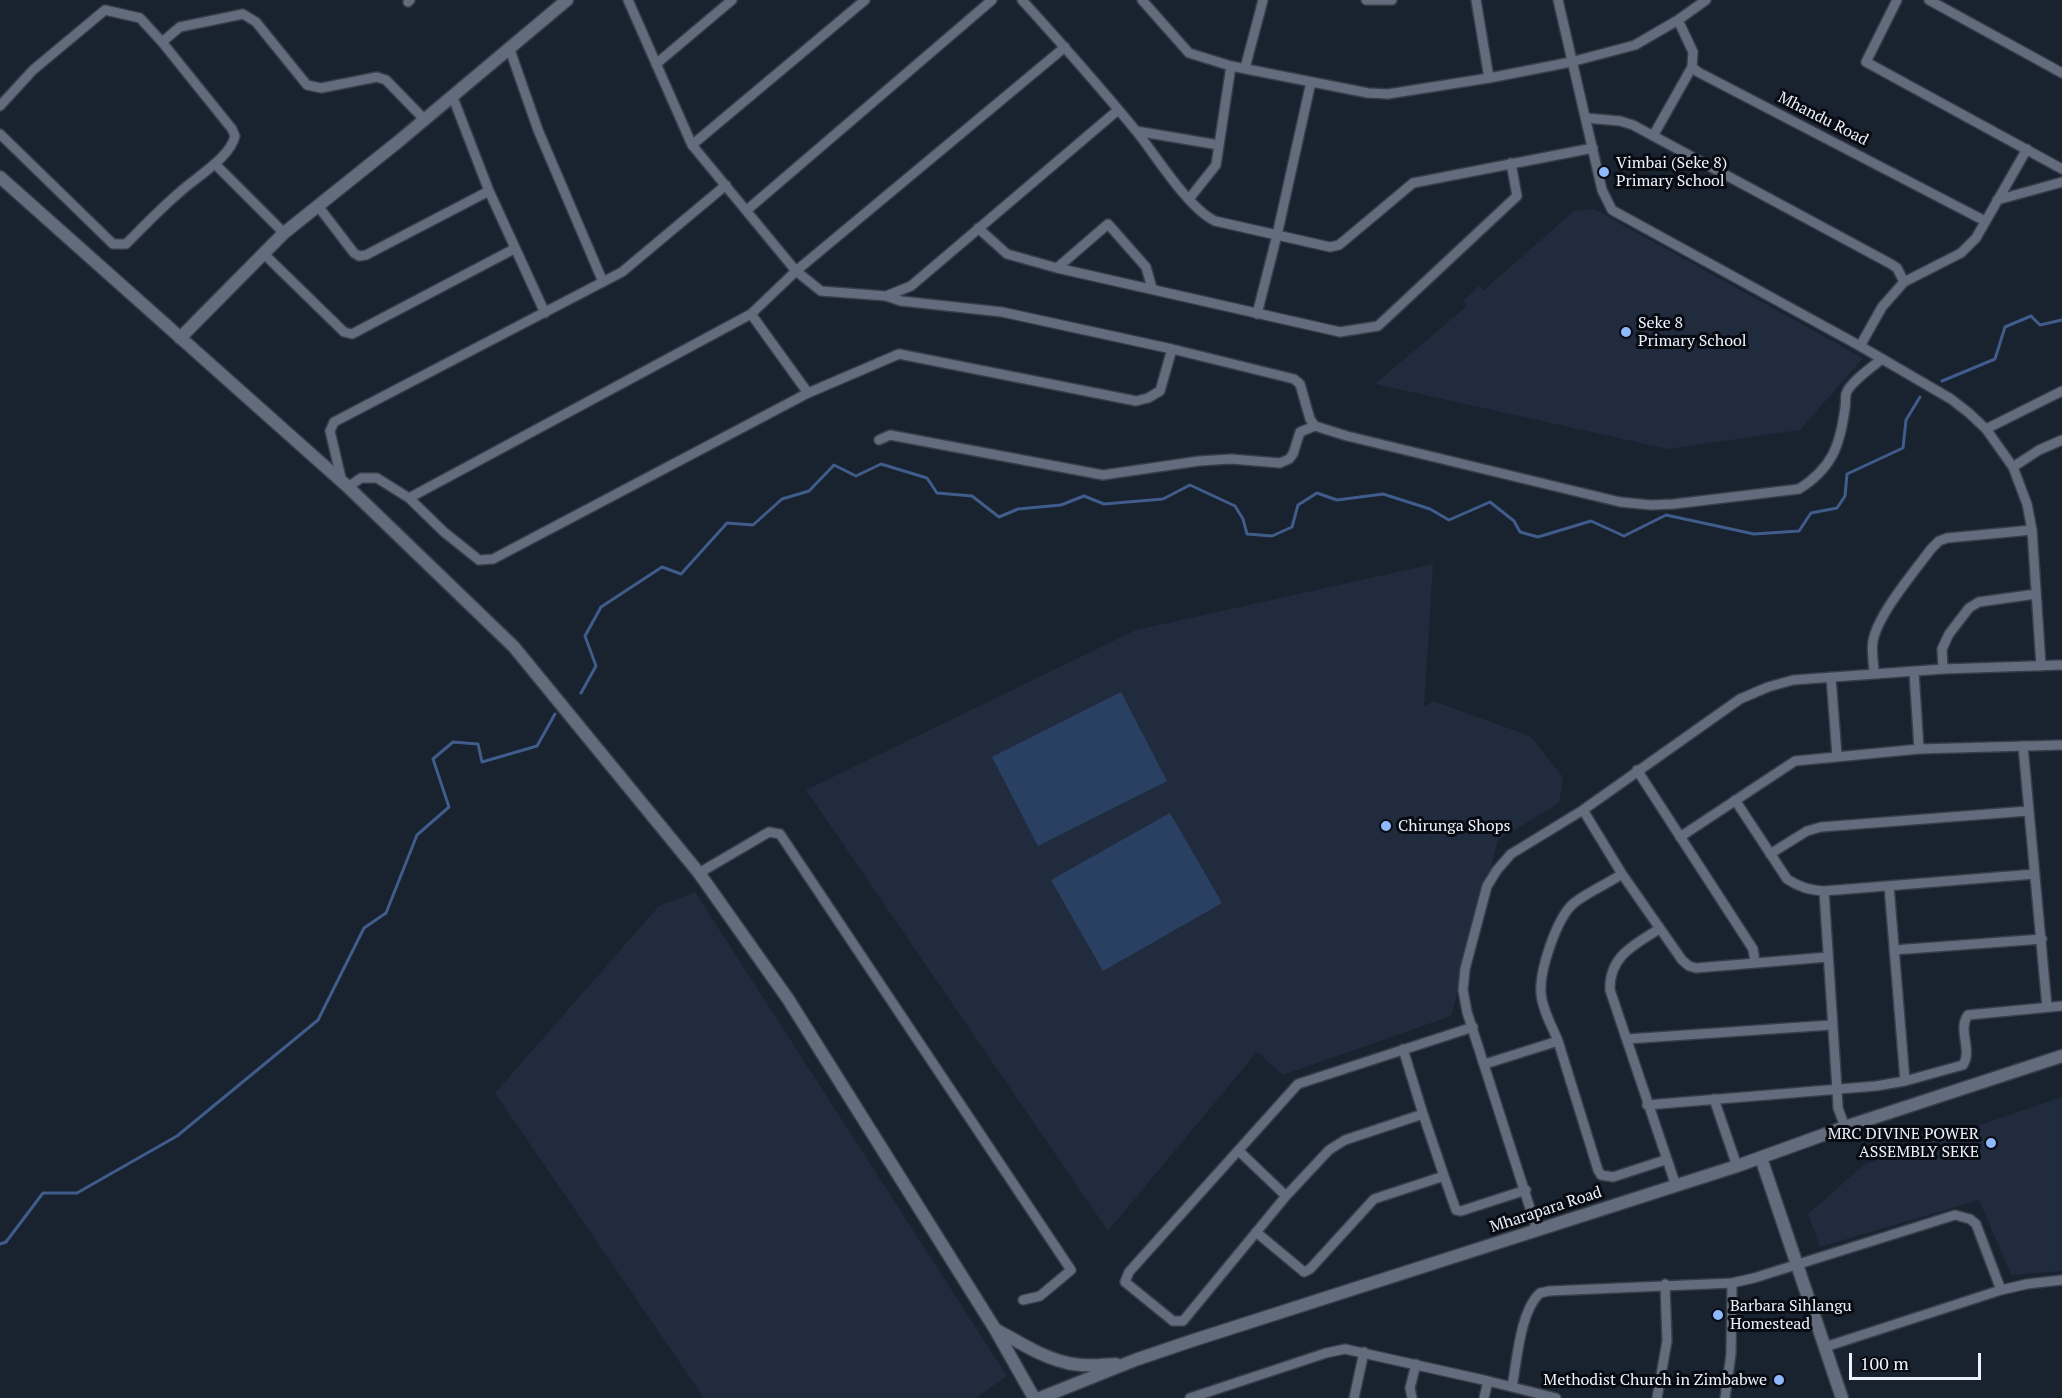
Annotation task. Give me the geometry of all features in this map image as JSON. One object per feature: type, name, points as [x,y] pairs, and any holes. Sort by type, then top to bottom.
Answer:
[{"type":"main road","points":[[180,338],[284,233],[567,0]]},
{"type":"main road","points":[[0,177],[345,484],[514,646],[699,873],[788,999],[996,1329],[1034,1398]]},
{"type":"main road","name":"Mharapara Road","points":[[1040,1398],[1135,1360],[1737,1166],[1845,1127],[2062,1056]]},
{"type":"main road","points":[[1761,1158],[1842,1398]]},
{"type":"main road","points":[[996,1329],[1040,1353],[1064,1362],[1099,1365],[1135,1360]]},
{"type":"street","points":[[628,0],[692,145],[796,271],[821,291],[886,296],[901,301],[1002,312],[1294,379],[1300,384],[1310,420],[1315,426],[1347,436],[1620,502],[1651,505],[1799,489],[1811,482],[1832,459],[1840,436],[1846,406],[1845,396],[1850,387],[1882,359]]},
{"type":"street","points":[[656,64],[732,0]]},
{"type":"street","points":[[692,145],[866,0]]},
{"type":"street","points":[[747,210],[992,0]]},
{"type":"street","points":[[1022,0],[1136,131],[1189,199],[1205,216],[1215,221],[1330,248],[1339,245],[1413,183],[1593,148]]},
{"type":"street","points":[[1142,0],[1189,53],[1231,66],[1368,93],[1388,94],[1571,62],[1635,45],[1678,20],[1706,0]]},
{"type":"street","points":[[1245,68],[1263,0]]},
{"type":"street","points":[[1366,0],[1392,0]]},
{"type":"street","points":[[1476,0],[1489,78]]},
{"type":"street","points":[[1558,0],[1602,190],[1612,210],[1860,346],[1951,399],[1986,429],[2013,467],[2027,504],[2032,530],[2041,666]]},
{"type":"street","points":[[1897,0],[1866,62],[2062,169]]},
{"type":"street","points":[[1929,0],[2062,73]]},
{"type":"street","points":[[0,106],[33,70],[105,10],[140,18],[234,132],[233,144],[215,164],[182,190],[126,244],[117,245],[113,244],[0,134]]},
{"type":"street","points":[[162,42],[180,27],[243,14],[256,22],[307,86],[321,88],[377,77],[386,80],[424,119]]},
{"type":"street","points":[[1653,136],[1692,67],[1693,52],[1678,20]]},
{"type":"street","points":[[509,47],[538,130],[603,282]]},
{"type":"street","points":[[409,498],[751,314],[796,271],[1065,47]]},
{"type":"street","points":[[1189,199],[1216,165],[1231,66]]},
{"type":"street","name":"Mhandu Road","points":[[1692,67],[1985,221]]},
{"type":"street","points":[[1257,314],[1311,82]]},
{"type":"street","points":[[452,95],[489,191],[545,313]]},
{"type":"street","points":[[886,296],[911,286],[1118,110]]},
{"type":"street","points":[[1586,118],[1620,121],[1633,125],[1891,264],[1897,268],[1904,282]]},
{"type":"street","points":[[1136,131],[1219,145]]},
{"type":"street","points":[[1860,346],[1882,307],[1904,282],[1961,253],[1976,238],[2027,149]]},
{"type":"street","points":[[978,228],[1007,254],[1057,268],[1340,332],[1378,326],[1517,195],[1511,163]]},
{"type":"street","points":[[215,164],[284,233]]},
{"type":"street","points":[[1997,200],[2062,182]]},
{"type":"street","points":[[726,185],[622,272],[334,422],[330,431],[345,484],[361,478],[377,478],[409,498],[444,532],[479,560],[493,560],[808,393],[898,354],[1136,401],[1148,398],[1160,391],[1172,350]]},
{"type":"street","points":[[318,206],[354,253],[360,256],[366,255],[489,191]]},
{"type":"street","points":[[1057,268],[1108,224],[1146,267],[1152,288]]},
{"type":"street","points":[[264,254],[344,332],[352,334],[514,249]]},
{"type":"street","points":[[751,314],[808,393]]},
{"type":"street","points":[[1986,429],[2062,391]]},
{"type":"street","points":[[879,441],[890,435],[1103,475],[1198,461],[1231,459],[1280,463],[1289,459],[1293,454],[1300,432],[1315,426]]},
{"type":"street","points":[[2013,467],[2039,450],[2062,440]]},
{"type":"street","points":[[1874,674],[1872,644],[1879,625],[1938,541],[1947,538],[2032,530]]},
{"type":"street","points":[[1943,669],[1942,649],[1949,634],[1970,608],[1979,602],[2036,594]]},
{"type":"street","points":[[1537,1230],[1463,990],[1465,969],[1487,886],[1511,854],[1583,810],[1740,699],[1767,687],[1793,680],[1831,676],[2062,665]]},
{"type":"street","points":[[1914,672],[1919,749]]},
{"type":"street","points":[[1831,676],[1837,756]]},
{"type":"street","points":[[1680,837],[1795,761],[1919,749],[2062,745]]},
{"type":"street","points":[[2023,746],[2047,1007]]},
{"type":"street","points":[[1637,770],[1753,949],[1755,962]]},
{"type":"street","points":[[1735,800],[1787,879],[1807,889],[1824,891],[2035,874]]},
{"type":"street","points":[[1583,810],[1659,929],[1689,966],[1696,968],[1828,957]]},
{"type":"street","points":[[1770,854],[1807,831],[1821,827],[2028,811]]},
{"type":"street","points":[[699,873],[769,832],[780,834],[1071,1270],[1040,1296],[1023,1300]]},
{"type":"street","points":[[1622,874],[1574,903],[1561,921],[1541,980],[1541,994],[1601,1175],[1612,1176],[1665,1160]]},
{"type":"street","points":[[1889,886],[1905,1081]]},
{"type":"street","points":[[1824,891],[1836,1089],[1838,1108],[1845,1127]]},
{"type":"street","points":[[1659,929],[1625,951],[1620,957],[1612,974],[1610,990],[1665,1160],[1676,1186]]},
{"type":"street","points":[[1894,950],[2042,939]]},
{"type":"street","points":[[1647,1105],[1876,1086],[1905,1081],[1963,1065],[1966,1059],[1963,1024],[1968,1015],[2062,1006]]},
{"type":"street","points":[[1627,1039],[1832,1025]]},
{"type":"street","points":[[1423,1114],[1338,1143],[1329,1150],[1286,1196],[1183,1322],[1173,1321],[1125,1282],[1129,1272],[1298,1084],[1473,1027]]},
{"type":"street","points":[[1485,1064],[1558,1041]]},
{"type":"street","points":[[1403,1049],[1456,1210],[1461,1211],[1526,1190]]},
{"type":"street","points":[[1714,1099],[1737,1166]]},
{"type":"street","points":[[1239,1150],[1286,1196]]},
{"type":"street","points":[[1256,1232],[1304,1272],[1310,1269],[1374,1198],[1444,1176]]},
{"type":"street","points":[[1512,1387],[1525,1320],[1534,1298],[1540,1293],[1665,1284],[1732,1283],[1954,1215],[1963,1216],[1976,1224],[2001,1290]]},
{"type":"street","points":[[1825,1347],[2001,1290],[2062,1280]]},
{"type":"street","points":[[1725,1398],[1731,1354],[1732,1283]]},
{"type":"street","points":[[1658,1398],[1667,1341],[1665,1284]]},
{"type":"street","points":[[1190,1398],[1345,1349],[1553,1398]]},
{"type":"street","points":[[1354,1398],[1364,1352]]},
{"type":"street","points":[[1412,1398],[1410,1388],[1416,1364]]},
{"type":"street","points":[[1484,1398],[1488,1381]]},
{"type":"shaded area","name":"Seke 8 Primary School","points":[[1594,209],[1863,358],[1800,430],[1668,449],[1375,384],[1467,306],[1463,301],[1479,286],[1484,290],[1574,211]]},
{"type":"shaded area","points":[[1433,564],[1424,707],[1433,701],[1530,736],[1563,777],[1559,803],[1498,840],[1451,1016],[1283,1075],[1257,1052],[1108,1231],[806,790],[1136,630]]},
{"type":"shaded area","points":[[1121,692],[1167,781],[1038,846],[992,757]]},
{"type":"shaded area","points":[[1170,813],[1222,903],[1103,971],[1051,880]]},
{"type":"shaded area","points":[[695,892],[1007,1376],[976,1398],[704,1398],[495,1093],[659,906]]},
{"type":"shaded area","points":[[2062,1097],[2062,1271],[2011,1275],[1979,1200],[1820,1247],[1808,1214],[1865,1164]]},
{"type":"waterway","points":[[1942,381],[1995,359],[2005,327],[2031,316],[2040,325],[2062,320]]},
{"type":"waterway","points":[[581,693],[596,666],[585,636],[601,607],[662,567],[681,574],[727,523],[753,525],[782,499],[809,491],[834,465],[856,476],[881,464],[927,478],[937,493],[972,496],[999,517],[1018,509],[1061,505],[1084,496],[1104,504],[1163,499],[1190,485],[1235,506],[1243,519],[1247,534],[1272,536],[1292,527],[1298,505],[1317,493],[1337,500],[1383,494],[1430,509],[1449,520],[1490,502],[1514,521],[1520,532],[1538,537],[1591,521],[1624,536],[1666,515],[1754,534],[1799,531],[1811,513],[1837,508],[1845,496],[1847,474],[1903,448],[1906,420],[1920,397]]},
{"type":"waterway","points":[[0,1244],[6,1242],[43,1193],[77,1193],[177,1136],[318,1020],[364,928],[386,913],[417,835],[449,807],[433,759],[453,742],[478,744],[482,762],[537,746],[555,714]]},
{"type":"place","name":"Vimbai (Seke 8) Primary School","points":[[1604,172]]},
{"type":"place","name":"Seke 8 Primary School","points":[[1626,332]]},
{"type":"place","name":"Chirunga Shops","points":[[1386,826]]},
{"type":"place","name":"MRC DIVINE POWER ASSEMBLY SEKE","points":[[1991,1143]]},
{"type":"place","name":"Barbara Sihlangu Homestead","points":[[1718,1315]]},
{"type":"place","name":"Methodist Church in Zimbabwe","points":[[1779,1380]]}]
